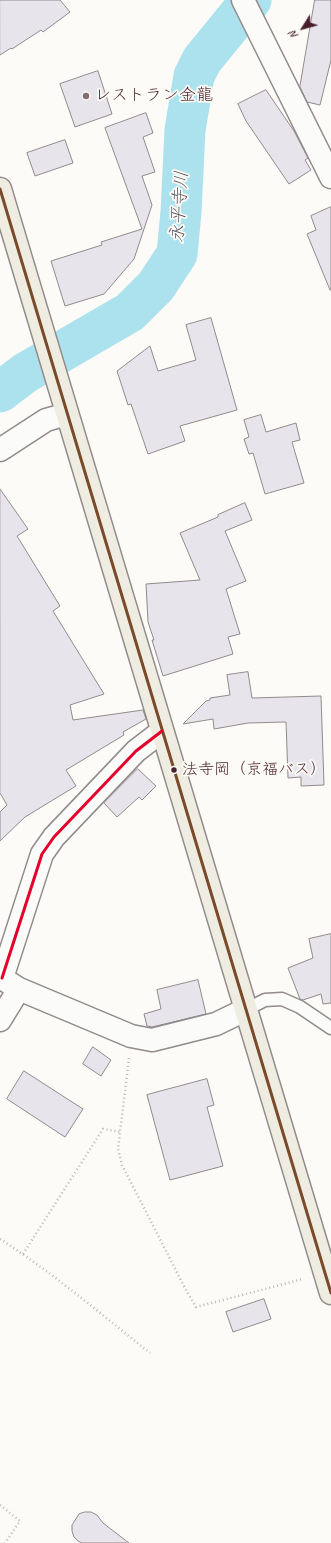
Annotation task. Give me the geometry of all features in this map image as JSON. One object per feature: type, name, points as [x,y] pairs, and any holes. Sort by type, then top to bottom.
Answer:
[{"type":"highway","points":[[0,189],[331,1293]]},
{"type":"street","points":[[243,0],[331,177]]},
{"type":"street","points":[[0,450],[46,420],[64,404]]},
{"type":"street","points":[[0,1020],[7,981],[42,854],[54,837],[136,751],[162,731]]},
{"type":"street","points":[[7,981],[131,1036],[152,1040],[216,1024],[246,1010]]},
{"type":"lane","points":[[246,1010],[265,1000],[282,999],[300,1007],[331,1028]]},
{"type":"path","points":[[131,1036],[118,1149],[122,1165],[196,1307],[325,1273]]},
{"type":"path","points":[[23,1254],[103,1129],[120,1132]]},
{"type":"path","points":[[0,1239],[52,1275],[150,1354]]},
{"type":"path","points":[[0,1505],[20,1521],[5,1543]]},
{"type":"building","points":[[0,0],[60,0],[70,12],[43,32],[41,30],[0,55]]},
{"type":"building","points":[[315,0],[331,0],[331,60],[320,105],[307,102],[300,87]]},
{"type":"building","points":[[98,71],[112,114],[75,127],[60,84]]},
{"type":"building","points":[[266,90],[294,131],[308,158],[305,160],[311,170],[289,184],[246,121],[238,104]]},
{"type":"building","points":[[146,113],[153,133],[143,137],[155,172],[142,176],[152,205],[134,259],[104,294],[65,306],[51,261],[102,245],[101,242],[142,229],[105,128]]},
{"type":"building","points":[[65,140],[73,163],[35,176],[27,153]]},
{"type":"building","points":[[331,207],[330,290],[307,234],[316,230],[311,216]]},
{"type":"building","points":[[211,318],[237,410],[180,426],[185,441],[148,454],[131,404],[128,405],[117,371],[150,346],[158,371],[196,360],[186,325]]},
{"type":"building","points":[[261,415],[266,432],[296,423],[300,440],[292,442],[304,483],[265,494],[253,453],[249,454],[244,439],[249,437],[244,420]]},
{"type":"building","points":[[0,489],[28,529],[17,536],[60,606],[53,611],[104,694],[70,705],[73,720],[143,710],[146,719],[123,732],[124,735],[66,770],[76,786],[25,817],[0,841],[0,812],[7,805],[0,793]]},
{"type":"building","points":[[245,503],[252,520],[225,531],[246,581],[226,589],[240,634],[228,637],[233,654],[163,676],[148,622],[146,584],[200,580],[180,533],[218,517],[218,515]]},
{"type":"building","points":[[248,672],[252,698],[321,696],[324,785],[301,786],[301,777],[288,778],[286,722],[248,723],[214,729],[213,719],[183,724],[206,701],[210,700],[210,698],[230,695],[227,675]]},
{"type":"building","points":[[138,769],[156,786],[142,800],[139,797],[117,817],[104,803]]},
{"type":"building","points":[[331,934],[331,1003],[323,1004],[321,994],[303,1000],[300,999],[288,968],[313,958],[309,939]]},
{"type":"building","points":[[198,980],[206,1014],[152,1027],[147,1026],[144,1014],[161,1009],[157,990]]},
{"type":"building","points":[[93,1047],[111,1060],[101,1076],[83,1064]]},
{"type":"building","points":[[24,1071],[83,1109],[65,1137],[7,1099]]},
{"type":"building","points":[[207,1079],[214,1105],[207,1107],[223,1166],[170,1180],[147,1095]]},
{"type":"building","points":[[264,1299],[271,1319],[233,1332],[226,1312]]},
{"type":"building","points":[[91,1512],[97,1515],[103,1523],[129,1543],[82,1543],[78,1541],[74,1537],[72,1525],[79,1514]]},
{"type":"waterway","name":"永平寺川","points":[[0,392],[25,373],[130,312],[156,286],[177,254],[181,212],[185,130],[194,76],[202,60],[251,0]]},
{"type":"transit line","points":[[0,189],[331,1293]]},
{"type":"transit line","points":[[2,978],[42,854],[54,837],[136,751],[162,731]]},
{"type":"place","name":"レストラン金龍","points":[[86,96]]},
{"type":"place","name":"法寺岡（京福バス）","points":[[174,770]]}]
